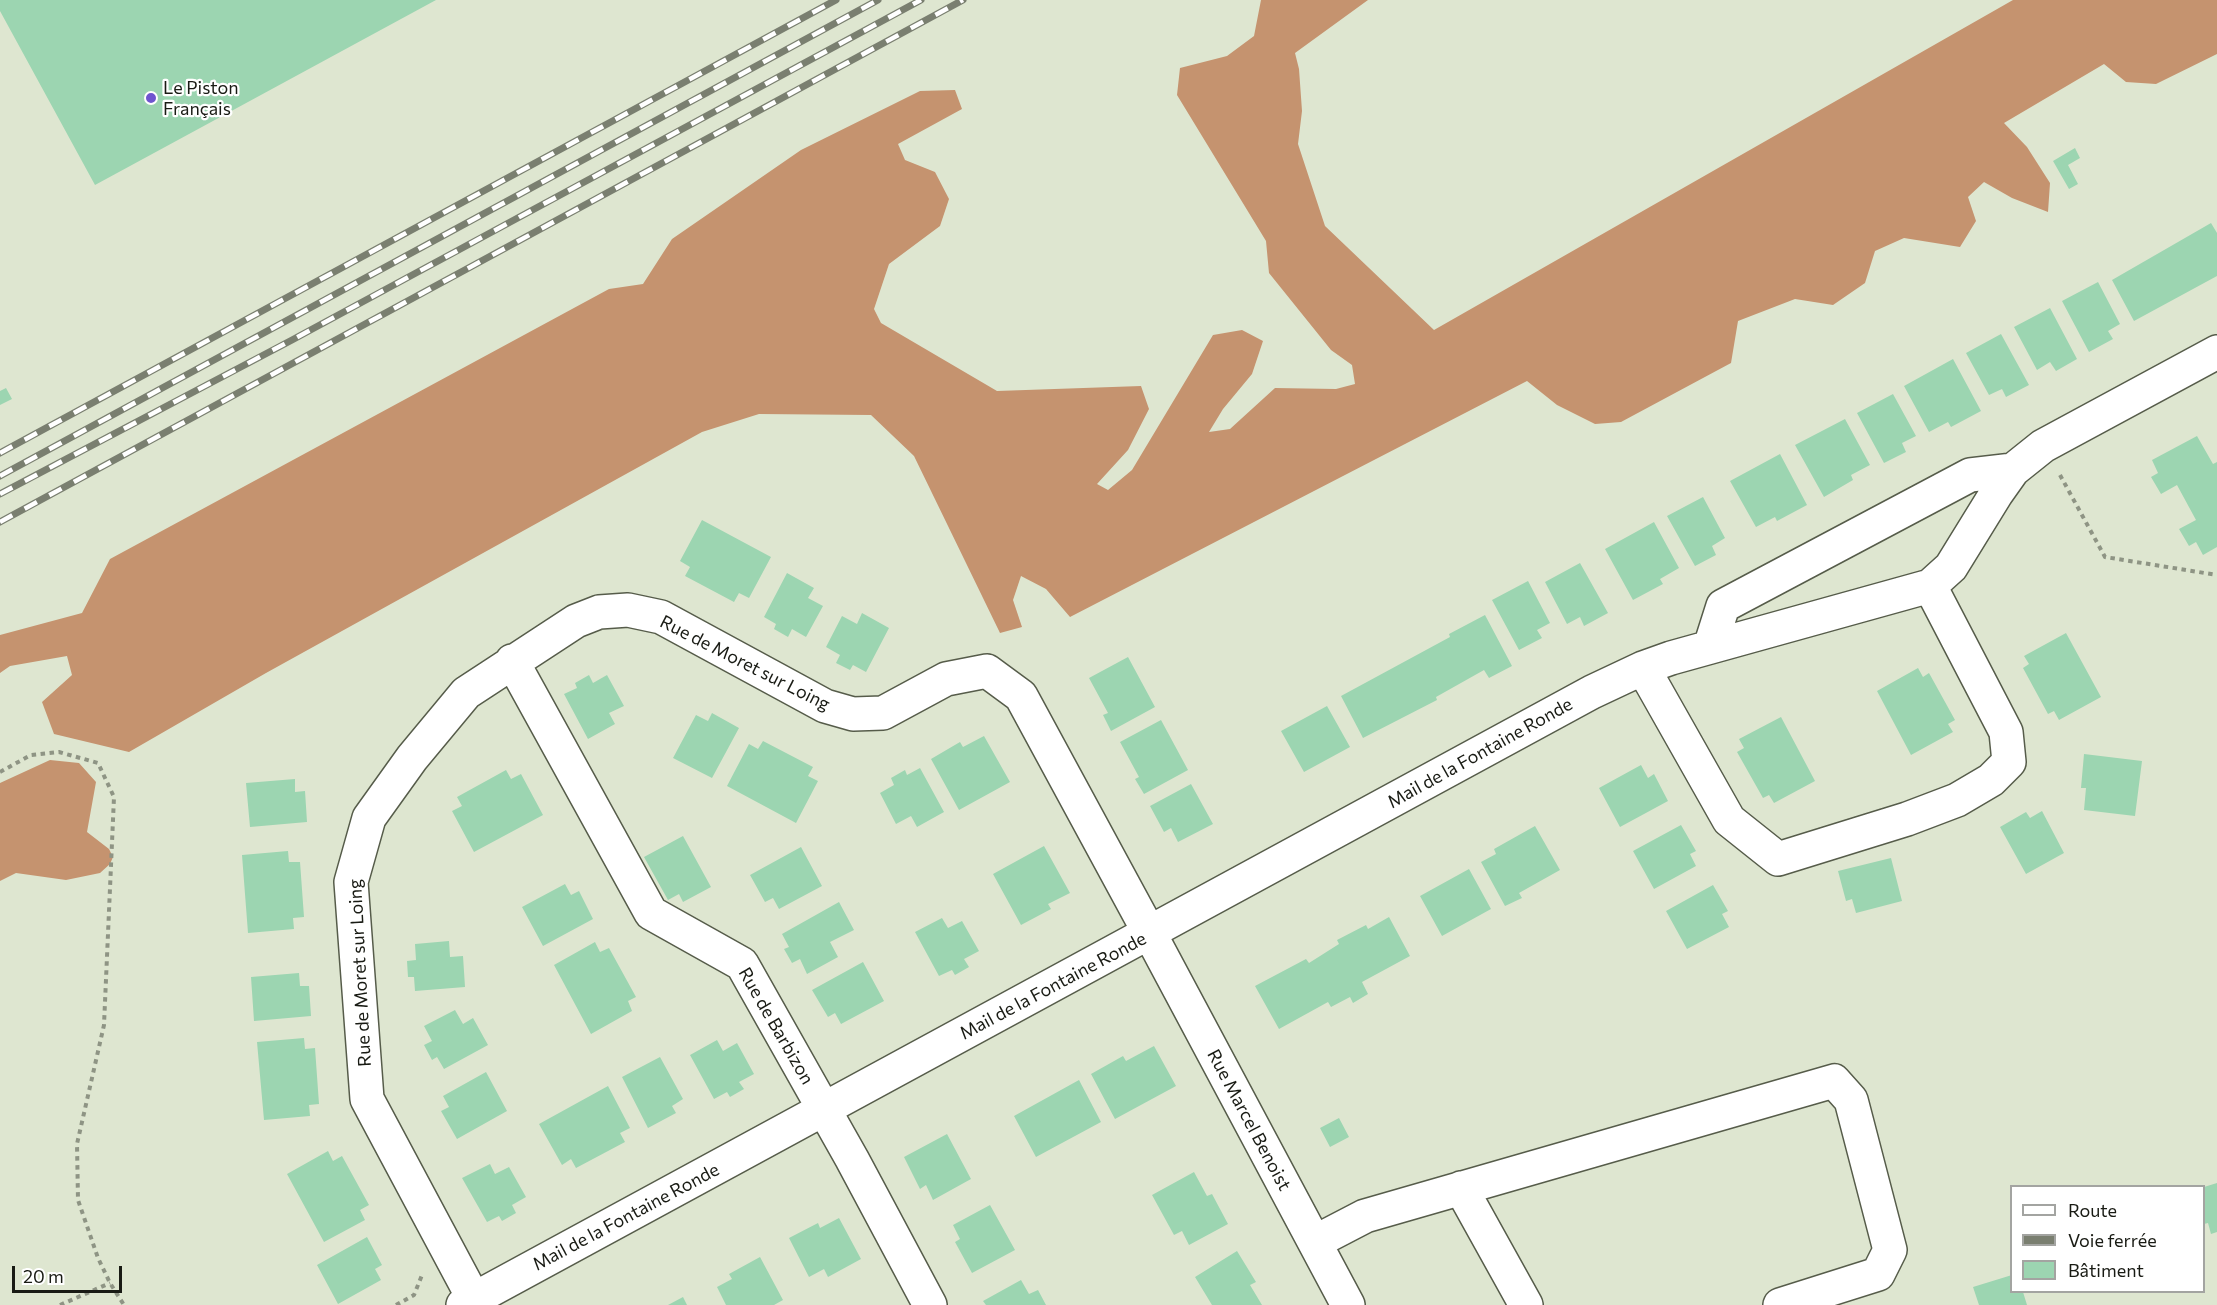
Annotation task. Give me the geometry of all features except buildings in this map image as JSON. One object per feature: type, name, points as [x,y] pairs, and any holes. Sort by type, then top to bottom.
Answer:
[{"type":"street","name":"Mail de la Fontaine Ronde","points":[[472,1303],[1592,692],[1643,668],[1671,658],[1930,586],[1951,567],[2013,470],[2043,446],[2217,352]]},
{"type":"street","points":[[1710,647],[1723,606],[1970,475],[2013,470]]},
{"type":"street","points":[[1643,668],[1728,820],[1778,859],[1907,819],[1957,800],[1991,780],[2009,762],[2006,732],[1930,586]]},
{"type":"street","name":"Rue de Moret sur Loing","points":[[472,1303],[367,1099],[351,882],[369,818],[412,758],[466,693],[576,621],[599,612],[628,610],[661,617],[825,706],[853,714],[883,714],[946,679],[987,671]]},
{"type":"street","name":"Rue de Barbizon","points":[[512,661],[651,913],[742,964],[930,1305]]},
{"type":"street","name":"Rue Marcel Benoist","points":[[987,671],[1021,696],[1348,1305]]},
{"type":"street","points":[[1315,1242],[1365,1216],[1834,1081],[1851,1100],[1890,1250],[1878,1274],[1780,1305]]},
{"type":"street","points":[[1461,1188],[1526,1305]]},
{"type":"path","points":[[2043,446],[2105,557],[2217,575]]},
{"type":"path","points":[[0,772],[31,755],[59,752],[98,764],[114,797],[105,1026],[77,1144],[78,1200],[98,1258],[124,1305]]},
{"type":"path","points":[[396,1305],[414,1295],[426,1265]]},
{"type":"path","points":[[60,1305],[110,1282]]},
{"type":"shaded area","points":[[1261,0],[1368,0],[1295,53],[1299,69],[1302,111],[1298,144],[1325,226],[1434,330],[2013,0],[2217,0],[2217,54],[2156,84],[2126,82],[2104,64],[2004,123],[2027,147],[2050,183],[2048,212],[2012,198],[1984,182],[1968,197],[1976,221],[1960,247],[1904,238],[1875,251],[1865,283],[1833,305],[1795,299],[1738,321],[1731,363],[1621,422],[1595,424],[1557,405],[1527,381],[1070,617],[1046,589],[1021,576],[1013,600],[1022,627],[1000,633],[914,456],[871,415],[759,414],[702,432],[266,673],[129,752],[54,734],[42,702],[72,675],[67,656],[10,666],[0,673],[0,635],[82,613],[110,559],[609,289],[643,284],[672,239],[801,150],[920,91],[955,90],[962,109],[898,144],[905,160],[935,172],[949,199],[940,226],[889,264],[874,309],[881,323],[997,391],[1141,386],[1149,409],[1128,450],[1097,484],[1108,490],[1132,470],[1213,335],[1242,330],[1263,341],[1252,374],[1223,409],[1209,432],[1230,429],[1275,388],[1336,389],[1355,384],[1352,365],[1331,350],[1269,273],[1266,241],[1177,95],[1180,68],[1227,56],[1254,36]]},
{"type":"shaded area","points":[[50,760],[79,763],[96,782],[87,832],[109,849],[113,857],[110,864],[100,873],[66,880],[16,873],[0,881],[0,783]]},
{"type":"railway","points":[[0,453],[836,0]]},
{"type":"railway","points":[[0,476],[878,0]]},
{"type":"railway","points":[[0,494],[292,340],[921,0]]},
{"type":"railway","points":[[0,522],[963,0]]},
{"type":"place","name":"Le Piston Français","points":[[151,98]]}]
